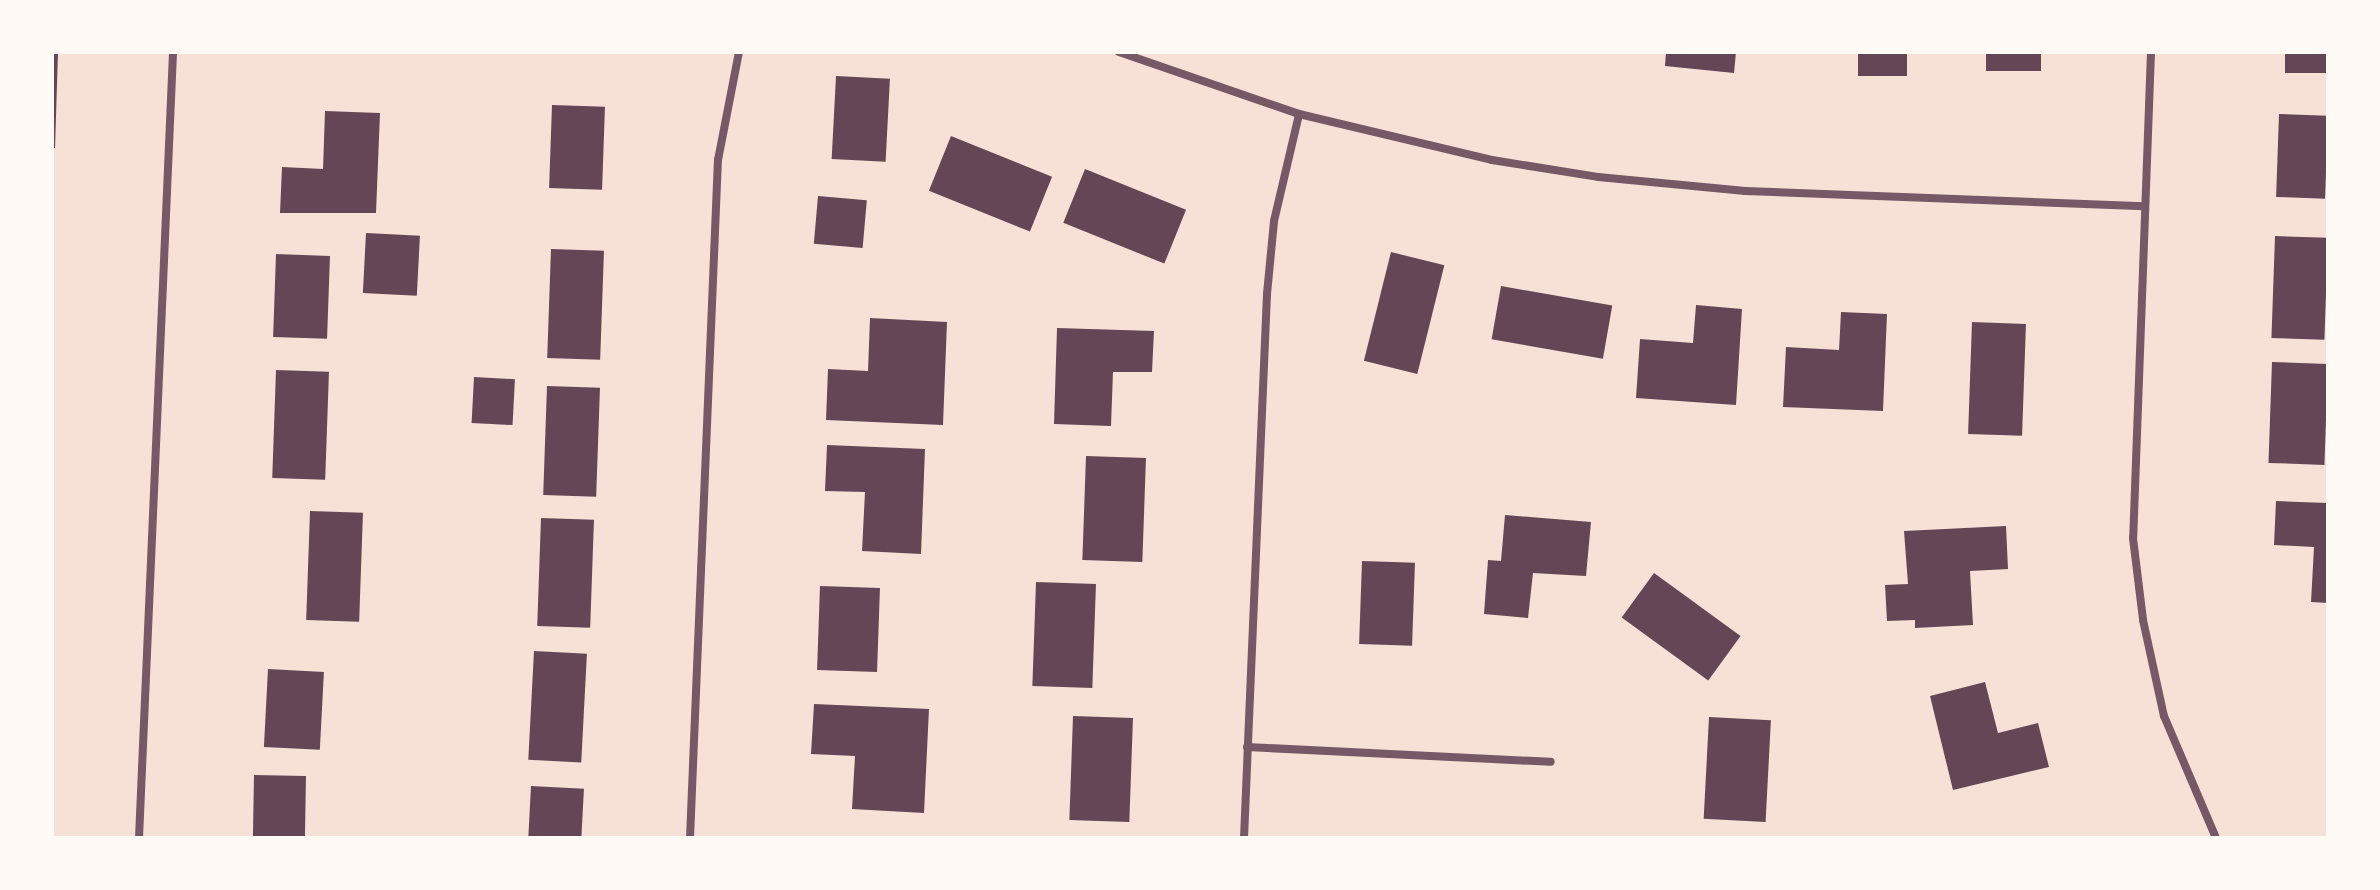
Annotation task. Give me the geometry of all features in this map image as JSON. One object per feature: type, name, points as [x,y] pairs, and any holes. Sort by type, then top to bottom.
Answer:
[{"type":"street","points":[[139,838],[173,52]]},
{"type":"street","points":[[690,838],[718,160],[739,52]]},
{"type":"street","points":[[1119,52],[1299,114],[1492,160],[1672,185],[2144,206]]},
{"type":"street","points":[[2151,52],[2133,538],[2143,620],[2164,716],[2216,838]]},
{"type":"street","points":[[1244,838],[1267,294],[1274,221],[1299,114]]},
{"type":"street","points":[[1247,747],[1551,762]]},
{"type":"building","points":[[52,52],[58,52],[55,148],[52,148]]},
{"type":"building","points":[[1666,52],[1736,52],[1734,73],[1665,66]]},
{"type":"building","points":[[1858,52],[1907,52],[1907,76],[1858,76]]},
{"type":"building","points":[[1986,52],[2041,52],[2041,71],[1986,71]]},
{"type":"building","points":[[2285,52],[2328,52],[2328,73],[2285,73]]},
{"type":"building","points":[[836,76],[890,79],[886,162],[832,159]]},
{"type":"building","points":[[552,105],[605,107],[602,190],[549,188]]},
{"type":"building","points":[[325,111],[380,113],[376,213],[280,213],[282,167],[323,169]]},
{"type":"building","points":[[2279,114],[2328,116],[2325,199],[2276,197]]},
{"type":"building","points":[[951,136],[1052,177],[1030,232],[929,191]]},
{"type":"building","points":[[1085,169],[1186,210],[1164,264],[1063,223]]},
{"type":"building","points":[[818,196],[867,200],[863,248],[814,244]]},
{"type":"building","points":[[366,233],[420,236],[417,296],[363,293]]},
{"type":"building","points":[[2275,236],[2328,238],[2324,340],[2271,338]]},
{"type":"building","points":[[551,249],[604,251],[600,360],[547,358]]},
{"type":"building","points":[[1391,252],[1444,265],[1417,374],[1364,361]]},
{"type":"building","points":[[276,254],[330,256],[327,339],[273,337]]},
{"type":"building","points":[[1501,286],[1612,306],[1603,359],[1492,339]]},
{"type":"building","points":[[1696,305],[1742,309],[1736,405],[1636,398],[1640,339],[1693,343]]},
{"type":"building","points":[[1841,312],[1887,314],[1883,411],[1783,407],[1786,347],[1839,350]]},
{"type":"building","points":[[870,318],[947,322],[943,425],[826,420],[828,369],[868,371]]},
{"type":"building","points":[[1972,322],[2026,324],[2022,436],[1968,434]]},
{"type":"building","points":[[1057,328],[1154,331],[1152,372],[1113,372],[1111,426],[1054,424]]},
{"type":"building","points":[[2272,362],[2328,364],[2324,465],[2268,463]]},
{"type":"building","points":[[276,370],[329,372],[325,480],[272,478]]},
{"type":"building","points":[[474,377],[515,379],[513,425],[472,423]]},
{"type":"building","points":[[547,386],[600,388],[596,497],[543,495]]},
{"type":"building","points":[[827,445],[925,449],[921,554],[862,551],[865,492],[825,491]]},
{"type":"building","points":[[1086,456],[1146,458],[1142,562],[1082,560]]},
{"type":"building","points":[[2276,501],[2328,503],[2328,603],[2311,602],[2314,547],[2274,545]]},
{"type":"building","points":[[310,511],[363,513],[359,622],[306,620]]},
{"type":"building","points":[[1505,515],[1591,522],[1586,576],[1533,573],[1528,618],[1484,614],[1488,560],[1501,561]]},
{"type":"building","points":[[541,518],[594,520],[590,628],[537,626]]},
{"type":"building","points":[[2006,526],[2008,569],[1970,571],[1973,625],[1915,628],[1915,620],[1887,621],[1885,585],[1908,584],[1904,531]]},
{"type":"building","points":[[1362,561],[1415,563],[1412,646],[1359,644]]},
{"type":"building","points":[[1654,573],[1741,636],[1708,680],[1622,617]]},
{"type":"building","points":[[1036,582],[1096,584],[1092,688],[1032,686]]},
{"type":"building","points":[[820,586],[880,588],[877,672],[817,670]]},
{"type":"building","points":[[534,651],[587,654],[581,763],[528,760]]},
{"type":"building","points":[[268,669],[324,672],[320,750],[264,747]]},
{"type":"building","points":[[1985,682],[1998,733],[2038,723],[2049,767],[1953,790],[1930,696]]},
{"type":"building","points":[[814,704],[929,709],[924,813],[852,809],[855,756],[811,754]]},
{"type":"building","points":[[1073,716],[1133,718],[1129,822],[1069,820]]},
{"type":"building","points":[[1709,717],[1771,720],[1766,822],[1704,819]]},
{"type":"building","points":[[254,775],[306,776],[305,838],[253,838]]},
{"type":"building","points":[[531,786],[584,789],[581,838],[528,838]]}]
